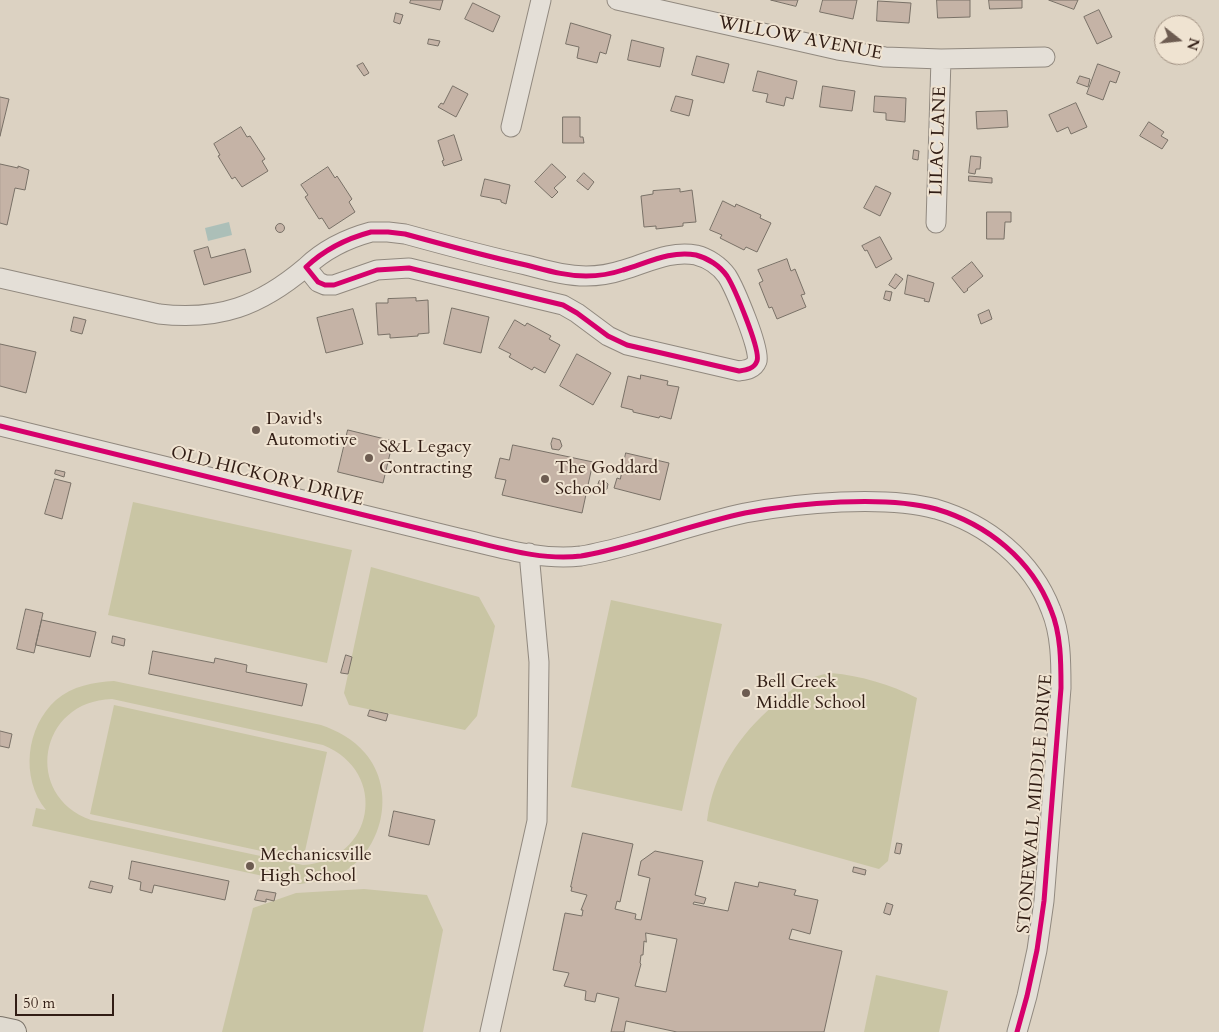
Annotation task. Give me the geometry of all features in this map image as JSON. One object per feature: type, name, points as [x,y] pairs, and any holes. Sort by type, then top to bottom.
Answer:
[{"type":"main road","points":[[0,1029],[14,1032]]},
{"type":"street","points":[[512,127],[541,0]]},
{"type":"street","name":"WILLOW AVENUE","points":[[617,0],[838,50],[885,57],[941,59],[1045,57]]},
{"type":"street","name":"LILAC LANE","points":[[936,224],[941,59]]},
{"type":"street","points":[[0,278],[159,314],[201,316],[224,312],[253,301],[276,289],[335,244],[371,232],[405,234],[509,262],[564,274],[584,276],[604,275],[676,254],[699,256],[711,261],[727,277],[744,313],[758,352],[757,360],[754,366],[739,372],[627,345],[608,336],[563,305],[409,268],[377,270],[334,285],[325,285],[318,282],[306,267]]},
{"type":"street","name":"OLD HICKORY DRIVE","points":[[0,426],[458,538],[529,553]]},
{"type":"street","name":"STONEWALL MIDDLE DRIVE","points":[[529,553],[555,557],[580,556],[744,514],[781,507],[857,502],[935,509],[958,517],[977,527],[1009,548],[1025,565],[1042,590],[1052,610],[1061,660],[1061,688],[1044,900],[1037,950],[1017,1032]]},
{"type":"street","points":[[490,1032],[537,821],[538,662],[529,553]]},
{"type":"shaded area","points":[[229,222],[232,235],[208,241],[205,228]]},
{"type":"shaded area","points":[[133,502],[352,550],[327,663],[108,615]]},
{"type":"shaded area","points":[[371,567],[479,597],[495,626],[477,716],[465,730],[349,705],[344,693]]},
{"type":"shaded area","points":[[611,600],[722,624],[682,811],[571,787]]},
{"type":"shaded area","points":[[831,673],[875,681],[917,698],[888,861],[879,869],[707,821],[715,787],[739,742],[762,716],[794,688],[815,677]]},
{"type":"shaded area","points":[[114,681],[321,725],[345,736],[365,753],[375,768],[381,784],[381,819],[367,851],[355,864],[340,874],[325,880],[300,884],[32,826],[36,808],[46,810],[32,783],[30,768],[30,753],[38,724],[46,711],[62,695],[84,686]],"holes":[[[112,699],[323,745],[344,758],[358,775],[365,794],[365,814],[358,832],[346,848],[327,860],[303,865],[91,820],[69,808],[55,791],[48,772],[48,751],[55,732],[68,715],[87,704]]]},
{"type":"shaded area","points":[[114,705],[327,752],[303,860],[90,814]]},
{"type":"shaded area","points":[[364,889],[427,895],[443,930],[423,1032],[222,1032],[253,908],[296,893]]},
{"type":"shaded area","points":[[876,975],[948,991],[939,1032],[864,1032]]},
{"type":"building","points":[[411,0],[443,0],[440,10],[410,3]]},
{"type":"building","points":[[771,0],[798,0],[796,6]]},
{"type":"building","points":[[823,0],[857,0],[853,19],[820,12]]},
{"type":"building","points":[[937,0],[970,0],[970,17],[938,18]]},
{"type":"building","points":[[989,0],[1022,0],[1022,8],[990,9]]},
{"type":"building","points":[[1049,0],[1078,0],[1074,9]]},
{"type":"building","points":[[878,1],[911,3],[909,23],[877,21]]},
{"type":"building","points":[[473,3],[500,16],[493,32],[465,19]]},
{"type":"building","points":[[1099,10],[1112,37],[1097,44],[1084,17]]},
{"type":"building","points":[[396,13],[403,15],[400,24],[394,22]]},
{"type":"building","points":[[571,23],[611,35],[606,54],[600,52],[597,63],[577,58],[579,47],[566,44]]},
{"type":"building","points":[[429,39],[440,41],[438,46],[428,44]]},
{"type":"building","points":[[632,40],[664,48],[660,67],[628,60]]},
{"type":"building","points":[[697,56],[729,64],[724,83],[692,75]]},
{"type":"building","points":[[363,63],[369,73],[364,76],[357,66]]},
{"type":"building","points":[[1098,64],[1120,72],[1116,83],[1110,81],[1103,100],[1087,94]]},
{"type":"building","points":[[758,71],[797,81],[793,99],[786,97],[784,106],[766,102],[768,94],[753,91]]},
{"type":"building","points":[[1080,76],[1090,79],[1088,87],[1077,83]]},
{"type":"building","points":[[453,86],[468,94],[456,117],[438,107],[441,103],[443,104]]},
{"type":"building","points":[[823,86],[855,91],[852,111],[820,107]]},
{"type":"building","points":[[676,96],[693,100],[689,116],[671,111]]},
{"type":"building","points":[[875,96],[906,98],[905,122],[886,120],[886,113],[874,112]]},
{"type":"building","points":[[0,97],[9,99],[0,136]]},
{"type":"building","points":[[1076,103],[1087,127],[1071,134],[1068,127],[1057,132],[1049,115]]},
{"type":"building","points":[[1007,111],[1008,127],[977,129],[976,112]]},
{"type":"building","points":[[563,117],[580,117],[580,137],[583,137],[584,143],[563,143]]},
{"type":"building","points":[[1149,122],[1164,132],[1161,136],[1168,140],[1162,149],[1140,136]]},
{"type":"building","points":[[241,127],[247,137],[250,136],[265,159],[262,161],[268,171],[242,187],[235,177],[232,179],[218,156],[220,155],[214,144]]},
{"type":"building","points":[[454,135],[462,160],[444,166],[438,141]]},
{"type":"building","points":[[914,150],[919,151],[918,160],[913,159]]},
{"type":"building","points":[[971,156],[981,157],[980,169],[976,169],[975,174],[969,173]]},
{"type":"building","points":[[0,164],[18,168],[18,166],[29,170],[25,190],[15,188],[7,225],[0,223]]},
{"type":"building","points":[[552,164],[566,177],[554,188],[558,192],[552,198],[535,182]]},
{"type":"building","points":[[328,167],[335,178],[337,176],[352,199],[349,202],[355,212],[329,229],[322,218],[319,219],[305,197],[308,195],[301,185]]},
{"type":"building","points":[[584,173],[594,182],[588,190],[577,181]]},
{"type":"building","points":[[969,176],[992,178],[992,183],[969,181]]},
{"type":"building","points":[[485,179],[510,185],[506,204],[501,202],[501,200],[481,196]]},
{"type":"building","points":[[876,186],[891,193],[880,216],[864,208]]},
{"type":"building","points":[[680,189],[680,192],[692,190],[696,222],[683,223],[683,226],[656,229],[656,226],[644,227],[641,196],[653,194],[653,191]]},
{"type":"building","points":[[723,201],[735,207],[736,204],[761,215],[760,218],[771,223],[757,252],[746,247],[744,250],[720,238],[722,235],[710,230]]},
{"type":"building","points":[[987,212],[1011,212],[1011,222],[1005,222],[1004,239],[987,239]]},
{"type":"building","points":[[280,224],[284,228],[280,232],[276,228]]},
{"type":"building","points":[[880,237],[892,259],[876,268],[867,250],[865,251],[862,246]]},
{"type":"building","points":[[208,247],[211,258],[245,249],[251,272],[204,285],[194,251]]},
{"type":"building","points":[[787,259],[791,271],[795,269],[805,294],[801,295],[806,307],[777,319],[772,307],[769,308],[759,283],[763,281],[758,270]]},
{"type":"building","points":[[972,262],[983,276],[964,293],[952,278]]},
{"type":"building","points":[[896,274],[903,279],[895,289],[889,285]]},
{"type":"building","points":[[908,275],[934,283],[929,302],[924,301],[925,299],[905,294]]},
{"type":"building","points":[[886,291],[892,292],[890,301],[884,299]]},
{"type":"building","points":[[416,298],[416,301],[428,300],[429,333],[418,334],[418,336],[390,338],[390,334],[378,335],[376,303],[388,303],[388,299]]},
{"type":"building","points":[[452,308],[489,317],[481,353],[444,344]]},
{"type":"building","points":[[353,309],[363,344],[326,353],[317,318]]},
{"type":"building","points":[[989,310],[992,319],[981,324],[978,315]]},
{"type":"building","points":[[74,317],[86,320],[82,334],[71,331]]},
{"type":"building","points":[[515,320],[525,326],[527,323],[551,336],[549,339],[560,345],[545,373],[534,367],[532,370],[509,357],[511,354],[499,348]]},
{"type":"building","points":[[0,344],[36,352],[26,393],[0,386]]},
{"type":"building","points":[[577,354],[611,373],[593,405],[560,386]]},
{"type":"building","points":[[641,375],[668,381],[667,385],[679,387],[671,419],[633,412],[633,410],[621,407],[628,376],[640,379]]},
{"type":"building","points":[[348,430],[393,441],[383,483],[338,472]]},
{"type":"building","points":[[553,438],[560,440],[562,446],[559,450],[552,449]]},
{"type":"building","name":"The Goddard School","points":[[513,445],[593,462],[582,513],[502,495],[506,480],[495,478],[500,458],[509,460]]},
{"type":"building","points":[[626,453],[669,463],[660,500],[614,488],[617,478],[620,479]]},
{"type":"building","points":[[56,470],[65,472],[64,477],[55,474]]},
{"type":"building","points":[[55,479],[71,483],[62,519],[45,514]]},
{"type":"building","points":[[604,480],[608,484],[607,489],[602,491],[597,487],[599,481]]},
{"type":"building","points":[[26,609],[43,613],[34,653],[17,649]]},
{"type":"building","points":[[42,620],[96,632],[90,657],[36,645]]},
{"type":"building","points":[[113,636],[125,639],[124,646],[112,643]]},
{"type":"building","points":[[153,651],[214,663],[215,658],[247,665],[246,672],[307,684],[302,706],[149,674]]},
{"type":"building","points":[[346,655],[352,657],[348,674],[341,673]]},
{"type":"building","points":[[370,710],[388,714],[386,721],[368,716]]},
{"type":"building","points":[[0,731],[12,734],[9,748],[0,746]]},
{"type":"building","points":[[394,811],[435,820],[429,845],[389,836]]},
{"type":"building","points":[[583,833],[633,844],[620,902],[617,901],[615,909],[636,914],[635,919],[641,920],[650,878],[638,875],[641,861],[655,851],[703,861],[695,895],[706,898],[704,904],[694,902],[693,904],[728,911],[735,882],[758,887],[759,882],[796,890],[794,895],[818,900],[810,934],[792,929],[789,939],[842,951],[824,1032],[677,1032],[626,1021],[624,1032],[611,1032],[619,998],[597,993],[595,1002],[585,1000],[586,991],[564,986],[569,973],[553,970],[565,913],[582,916],[583,910],[581,910],[587,895],[571,891]],"holes":[[[646,933],[677,939],[666,992],[635,986],[641,964],[641,955],[643,955],[644,941],[646,942]]]},
{"type":"building","points":[[897,843],[902,844],[900,854],[895,853]]},
{"type":"building","points":[[132,861],[229,881],[225,900],[154,885],[152,893],[140,890],[141,882],[129,879]]},
{"type":"building","points":[[854,867],[866,870],[865,875],[853,872]]},
{"type":"building","points":[[91,881],[113,886],[111,893],[89,888]]},
{"type":"building","points":[[258,890],[276,893],[274,901],[266,899],[266,902],[255,900]]},
{"type":"building","points":[[887,903],[893,905],[890,915],[884,913]]},
{"type":"cycle path","points":[[371,232],[405,234],[548,271],[578,276],[614,273],[677,254],[700,256],[709,260],[727,276],[751,332],[757,355],[756,364],[747,370],[739,371],[627,345],[608,336],[563,305],[409,268],[377,270],[334,285],[325,285],[318,282],[306,267],[336,245],[371,232]]},
{"type":"cycle path","points":[[0,426],[504,549],[550,557],[581,556],[595,553],[717,520],[766,509],[841,502],[892,502],[936,509],[973,524],[990,534],[1020,560],[1043,592],[1054,619],[1060,648],[1061,688],[1044,901],[1037,950],[1017,1032]]},
{"type":"place","name":"David's Automotive","points":[[256,430]]},
{"type":"place","name":"S&L Legacy Contracting","points":[[369,458]]},
{"type":"place","name":"The Goddard School","points":[[545,479]]},
{"type":"place","name":"Bell Creek Middle School","points":[[746,693]]},
{"type":"place","name":"Mechanicsville High School","points":[[250,866]]}]
